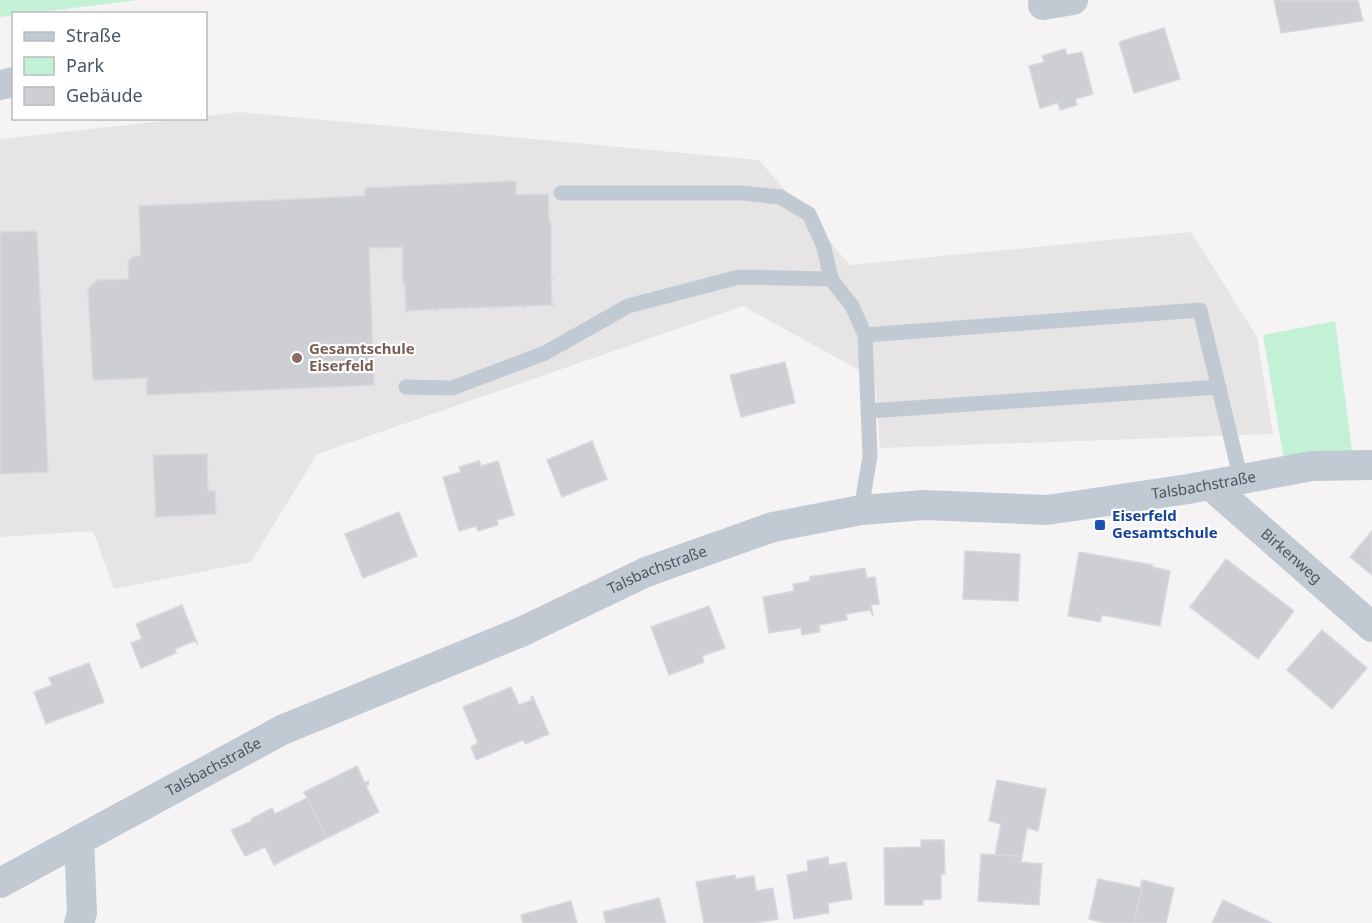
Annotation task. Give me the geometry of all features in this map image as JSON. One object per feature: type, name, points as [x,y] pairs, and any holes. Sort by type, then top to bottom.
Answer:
[{"type":"street","points":[[1043,5],[1072,0]]},
{"type":"street","name":"Talsbachstraße","points":[[0,883],[282,730],[521,632],[646,572],[773,527],[861,510],[924,505],[1047,510],[1241,480],[1312,466],[1371,464]]},
{"type":"street","name":"Birkenweg","points":[[1210,485],[1372,627]]},
{"type":"street","points":[[79,840],[82,913],[79,923]]},
{"type":"lane","points":[[561,193],[742,193],[780,197],[808,214],[824,247],[831,279],[852,306],[866,335],[870,456],[861,510]]},
{"type":"lane","points":[[406,387],[452,388],[545,353],[628,306],[739,277],[831,279]]},
{"type":"lane","points":[[866,335],[1200,310],[1241,480]]},
{"type":"lane","points":[[869,411],[1219,387]]},
{"type":"shaded area","name":"Gesamtschule Eiserfeld","points":[[239,112],[759,160],[850,265],[1191,232],[1257,337],[1273,434],[880,448],[875,379],[743,306],[317,454],[251,562],[114,589],[93,531],[0,537],[0,139],[174,120],[207,120],[207,116]]},
{"type":"green space","points":[[0,0],[138,0],[41,12],[12,12],[12,16],[0,17]]},
{"type":"green space","points":[[1335,321],[1352,451],[1285,466],[1263,335]]},
{"type":"building","points":[[1274,0],[1358,0],[1363,21],[1281,33]]},
{"type":"building","points":[[1164,28],[1180,79],[1134,93],[1119,42]]},
{"type":"building","points":[[1065,49],[1067,55],[1082,52],[1093,94],[1075,99],[1077,105],[1060,110],[1058,103],[1040,108],[1029,66],[1044,62],[1042,56]]},
{"type":"building","points":[[516,181],[516,195],[548,194],[551,223],[552,304],[554,306],[405,312],[403,247],[369,248],[374,385],[147,395],[147,378],[93,380],[88,289],[97,280],[129,279],[128,262],[134,256],[141,256],[139,206],[365,196],[365,188]]},
{"type":"building","points":[[35,231],[37,233],[48,472],[0,474],[0,232]]},
{"type":"building","points":[[785,362],[795,403],[741,417],[730,375]]},
{"type":"building","points":[[592,441],[607,479],[562,497],[547,460]]},
{"type":"building","points":[[207,454],[208,491],[215,491],[216,514],[156,517],[153,455]]},
{"type":"building","points":[[479,461],[481,466],[498,461],[514,515],[497,520],[498,525],[478,531],[476,526],[459,531],[443,477],[461,472],[459,467]]},
{"type":"building","points":[[399,512],[417,556],[363,578],[345,534]]},
{"type":"building","points":[[1372,531],[1372,575],[1350,557]]},
{"type":"building","points":[[965,551],[1020,554],[1018,601],[963,599]]},
{"type":"building","points":[[1079,552],[1152,565],[1152,567],[1170,571],[1160,626],[1102,615],[1100,622],[1068,616]]},
{"type":"building","points":[[1226,559],[1294,611],[1258,659],[1190,607]]},
{"type":"building","points":[[865,568],[867,578],[875,577],[879,604],[871,605],[873,616],[870,610],[846,614],[847,620],[819,625],[820,632],[802,635],[801,628],[769,633],[763,597],[794,591],[793,584],[810,581],[810,577]]},
{"type":"building","points":[[182,605],[198,645],[195,641],[175,649],[176,653],[141,668],[131,643],[142,639],[136,624]]},
{"type":"building","points":[[709,606],[725,648],[702,656],[704,662],[669,675],[651,627]]},
{"type":"building","points":[[1322,630],[1367,668],[1332,709],[1287,670]]},
{"type":"building","points":[[89,663],[104,702],[46,724],[34,692],[52,685],[49,678]]},
{"type":"building","points":[[511,687],[519,705],[532,700],[531,697],[533,697],[549,734],[525,744],[523,740],[476,760],[471,747],[478,743],[463,707]]},
{"type":"building","points":[[357,766],[365,783],[368,781],[369,784],[366,786],[379,812],[327,838],[304,792]]},
{"type":"building","points":[[997,780],[1046,789],[1038,831],[1027,828],[1022,856],[995,855],[1001,824],[989,821]]},
{"type":"building","points":[[307,798],[327,838],[274,865],[265,847],[245,856],[231,830],[252,821],[251,819],[272,808],[275,814]]},
{"type":"building","points":[[921,840],[944,840],[945,874],[941,874],[941,899],[923,900],[923,905],[885,905],[884,848],[921,847]]},
{"type":"building","points":[[981,854],[1022,856],[1021,862],[1042,864],[1039,905],[978,901]]},
{"type":"building","points":[[828,857],[829,865],[846,862],[852,899],[828,903],[829,913],[794,919],[787,875],[808,871],[807,861]]},
{"type":"building","points":[[735,875],[736,879],[754,876],[756,891],[773,888],[778,919],[756,923],[704,923],[696,882]]},
{"type":"building","points":[[1098,879],[1142,888],[1134,923],[1105,923],[1089,919]]},
{"type":"building","points":[[1142,880],[1174,888],[1166,923],[1134,923]]},
{"type":"building","points":[[659,898],[666,923],[606,923],[603,912]]},
{"type":"building","points":[[1223,900],[1272,923],[1212,923]]},
{"type":"building","points":[[571,901],[577,923],[523,923],[521,915]]},
{"type":"place","name":"Gesamtschule Eiserfeld","points":[[297,358]]},
{"type":"place","name":"Eiserfeld Gesamtschule","points":[[1100,525]]}]
